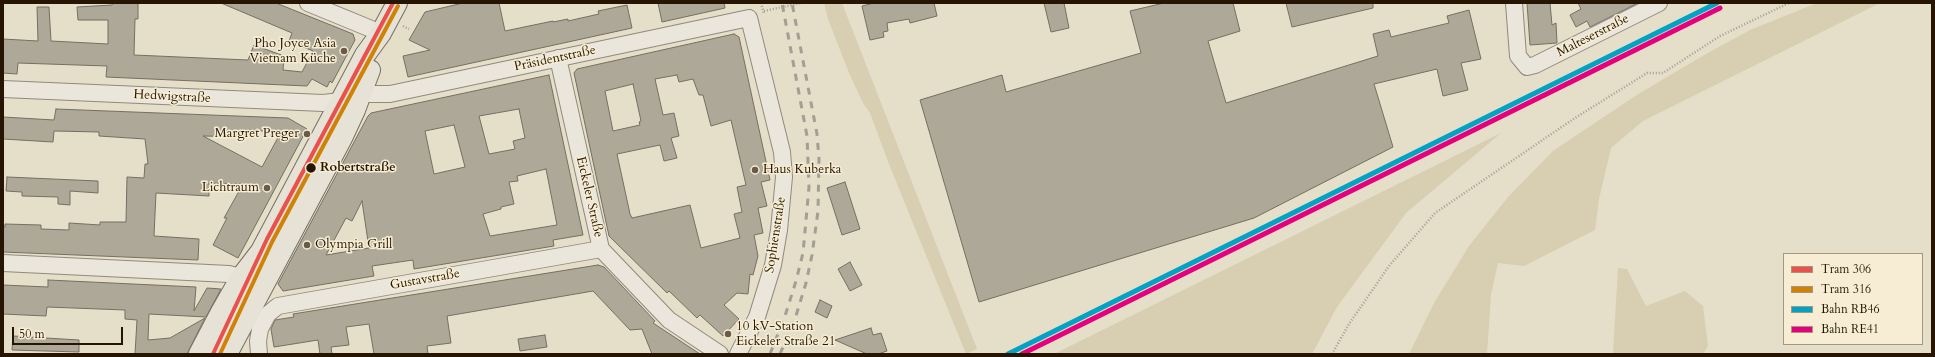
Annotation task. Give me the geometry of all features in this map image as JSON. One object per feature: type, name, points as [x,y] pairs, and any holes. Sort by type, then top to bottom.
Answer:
[{"type":"main road","points":[[227,354],[251,326],[251,281],[261,251],[365,55],[381,33],[397,3]]},
{"type":"main road","points":[[199,354],[221,312],[251,281],[342,138],[355,110],[374,59],[381,33]]},
{"type":"main road","points":[[340,101],[360,94]]},
{"type":"street","points":[[308,3],[381,33]]},
{"type":"street","name":"Malteserstraße","points":[[1514,3],[1518,56],[1527,67],[1535,65],[1659,3]]},
{"type":"street","name":"Präsidentstraße","points":[[360,94],[390,94],[749,18]]},
{"type":"street","name":"Sophienstraße","points":[[738,354],[757,318],[773,265],[779,230],[784,177],[782,152],[749,18]]},
{"type":"street","name":"Eickeler Straße","points":[[558,58],[601,249],[669,320],[720,354]]},
{"type":"street","name":"Hedwigstraße","points":[[3,89],[323,103],[340,101]]},
{"type":"street","name":"Gustavstraße","points":[[251,326],[278,306],[601,249]]},
{"type":"street","points":[[3,263],[229,274],[251,281],[212,354]]},
{"type":"street","points":[[251,326],[258,341],[259,354]]},
{"type":"path","points":[[761,3],[764,11],[801,3]]},
{"type":"path","points":[[1332,354],[1349,324],[1389,266],[1436,213],[1575,118],[1647,73],[1663,73],[1720,36],[1789,3]]},
{"type":"shaded area","points":[[824,3],[842,3],[977,349],[966,354],[889,164],[870,113],[863,103],[849,73],[828,19]]},
{"type":"shaded area","points":[[1817,3],[1880,3],[1643,121],[1611,148],[1599,199],[1595,230],[1524,266],[1498,263],[1491,295],[1487,354],[1409,354],[1434,303],[1469,246],[1508,197],[1553,151],[1640,93],[1706,54],[1750,30]]},
{"type":"shaded area","points":[[1501,133],[1406,213],[1337,307],[1312,354],[1054,354]]},
{"type":"shaded area","points":[[1618,268],[1627,269],[1646,306],[1685,291],[1703,306],[1708,346],[1703,354],[1613,354]]},
{"type":"building","points":[[113,3],[138,3],[138,19],[135,19],[134,55],[248,60],[254,45],[284,56],[283,70],[302,72],[313,51],[289,41],[292,33],[221,3],[276,3],[353,34],[355,40],[332,83],[330,81],[327,87],[312,79],[307,86],[106,77],[107,66],[18,63],[17,74],[3,73],[3,39],[38,41],[37,7],[49,7],[51,41],[108,44],[108,20],[78,20],[77,7],[112,5]]},
{"type":"building","points":[[463,3],[499,3],[505,31],[553,21],[568,19],[568,21],[599,14],[598,11],[627,5],[632,28],[408,77],[403,56],[430,50],[409,40],[425,12]]},
{"type":"building","points":[[658,3],[724,3],[725,8],[662,22]]},
{"type":"building","points":[[874,3],[934,3],[937,16],[910,23],[909,19],[887,23],[888,31],[883,32],[884,37],[870,40],[862,6]]},
{"type":"building","points":[[1044,3],[1064,3],[1069,28],[1051,32]]},
{"type":"building","points":[[1164,3],[1233,3],[1240,31],[1208,41],[1226,103],[1378,56],[1373,34],[1389,30],[1391,37],[1449,23],[1447,16],[1469,10],[1481,59],[1461,63],[1468,90],[1443,96],[1437,69],[1374,84],[1393,147],[1254,218],[979,302],[920,100],[1002,75],[1006,92],[1141,53],[1130,11]]},
{"type":"building","points":[[1286,3],[1373,3],[1373,8],[1292,27]]},
{"type":"building","points":[[1527,3],[1550,3],[1552,25],[1556,23],[1557,43],[1530,45]]},
{"type":"building","points":[[1578,3],[1638,3],[1590,27],[1587,21],[1576,27],[1570,15],[1581,9]]},
{"type":"building","points":[[734,34],[739,37],[770,180],[761,182],[767,206],[758,208],[763,233],[754,235],[758,256],[753,275],[750,274],[748,294],[737,293],[724,305],[739,319],[723,336],[700,315],[697,318],[669,291],[667,293],[609,236],[574,73],[577,69]],"holes":[[[677,75],[679,82],[693,79],[699,95],[703,95],[711,126],[731,120],[746,185],[737,187],[742,212],[734,214],[740,238],[701,248],[690,205],[632,218],[630,214],[617,154],[660,145],[664,161],[677,158],[671,138],[679,136],[674,113],[663,115],[655,79]],[[633,84],[641,121],[639,122],[640,125],[613,131],[605,91]]]},
{"type":"building","points":[[549,75],[583,235],[553,240],[554,246],[414,269],[413,260],[372,266],[374,276],[283,291],[278,284],[368,116],[371,113]],"holes":[[[519,109],[525,138],[513,141],[515,149],[489,154],[479,116]],[[454,125],[465,167],[434,174],[425,131]],[[546,169],[557,225],[490,236],[483,214],[514,204],[509,182],[518,181],[517,176]],[[362,201],[369,248],[326,255],[346,218],[352,221]]]},
{"type":"building","points":[[56,109],[288,118],[307,129],[238,258],[213,245],[227,218],[224,218],[243,184],[209,183],[209,196],[156,193],[154,236],[199,239],[198,260],[3,252],[3,227],[5,227],[5,224],[41,225],[41,229],[69,230],[69,223],[100,225],[100,222],[126,222],[127,177],[144,178],[145,164],[148,164],[145,139],[99,136],[99,132],[54,131],[53,142],[3,139],[3,117],[54,120]],"holes":[[[246,130],[281,132],[262,167],[203,136],[246,137]]]},
{"type":"building","points":[[7,177],[98,181],[98,193],[70,191],[70,205],[58,204],[58,197],[22,196],[22,192],[6,191]]},
{"type":"building","points":[[845,182],[860,229],[842,235],[827,188]]},
{"type":"building","points":[[850,262],[862,285],[850,291],[838,269]]},
{"type":"building","points":[[598,265],[604,267],[655,321],[653,323],[700,354],[652,354],[642,329],[630,330],[593,291],[447,316],[451,343],[427,346],[428,354],[374,354],[369,324],[346,327],[349,345],[331,347],[332,354],[320,354],[318,340],[274,347],[271,329],[275,320],[294,317],[293,314]]},
{"type":"building","points":[[48,280],[196,287],[194,311],[207,288],[221,289],[206,317],[149,314],[148,340],[170,338],[205,318],[187,354],[135,354],[137,320],[125,319],[125,310],[47,307],[46,316],[3,314],[3,285],[48,287]]},
{"type":"building","points":[[820,300],[832,306],[827,318],[815,312]]},
{"type":"building","points":[[871,328],[873,335],[881,333],[887,351],[878,354],[867,354],[835,340]]},
{"type":"building","points":[[545,335],[547,347],[520,351],[518,339]]},
{"type":"building","points":[[13,336],[79,340],[79,352],[12,350]]},
{"type":"railway","points":[[770,354],[785,316],[803,253],[809,187],[807,136],[782,3]]},
{"type":"railway","points":[[780,354],[795,319],[806,283],[812,255],[818,211],[819,159],[817,134],[792,3]]},
{"type":"tram line","name":"306","points":[[213,354],[267,239],[393,3]]},
{"type":"tram line","name":"316","points":[[220,354],[272,242],[398,6]]},
{"type":"rail line","name":"RB46","points":[[1008,354],[1717,3]]},
{"type":"rail line","name":"RE41","points":[[1022,354],[1720,8]]},
{"type":"place","name":"Pho Joyce Asia Vietnam Küche","points":[[344,51]]},
{"type":"place","name":"Margret Preger","points":[[307,134]]},
{"type":"place","name":"Robertstraße","points":[[311,168]]},
{"type":"place","name":"Haus Kuberka","points":[[755,170]]},
{"type":"place","name":"Lichtraum","points":[[267,188]]},
{"type":"place","name":"Olympia Grill","points":[[307,245]]},
{"type":"place","name":"10 kV-Station Eickeler Straße 21","points":[[728,334]]}]
